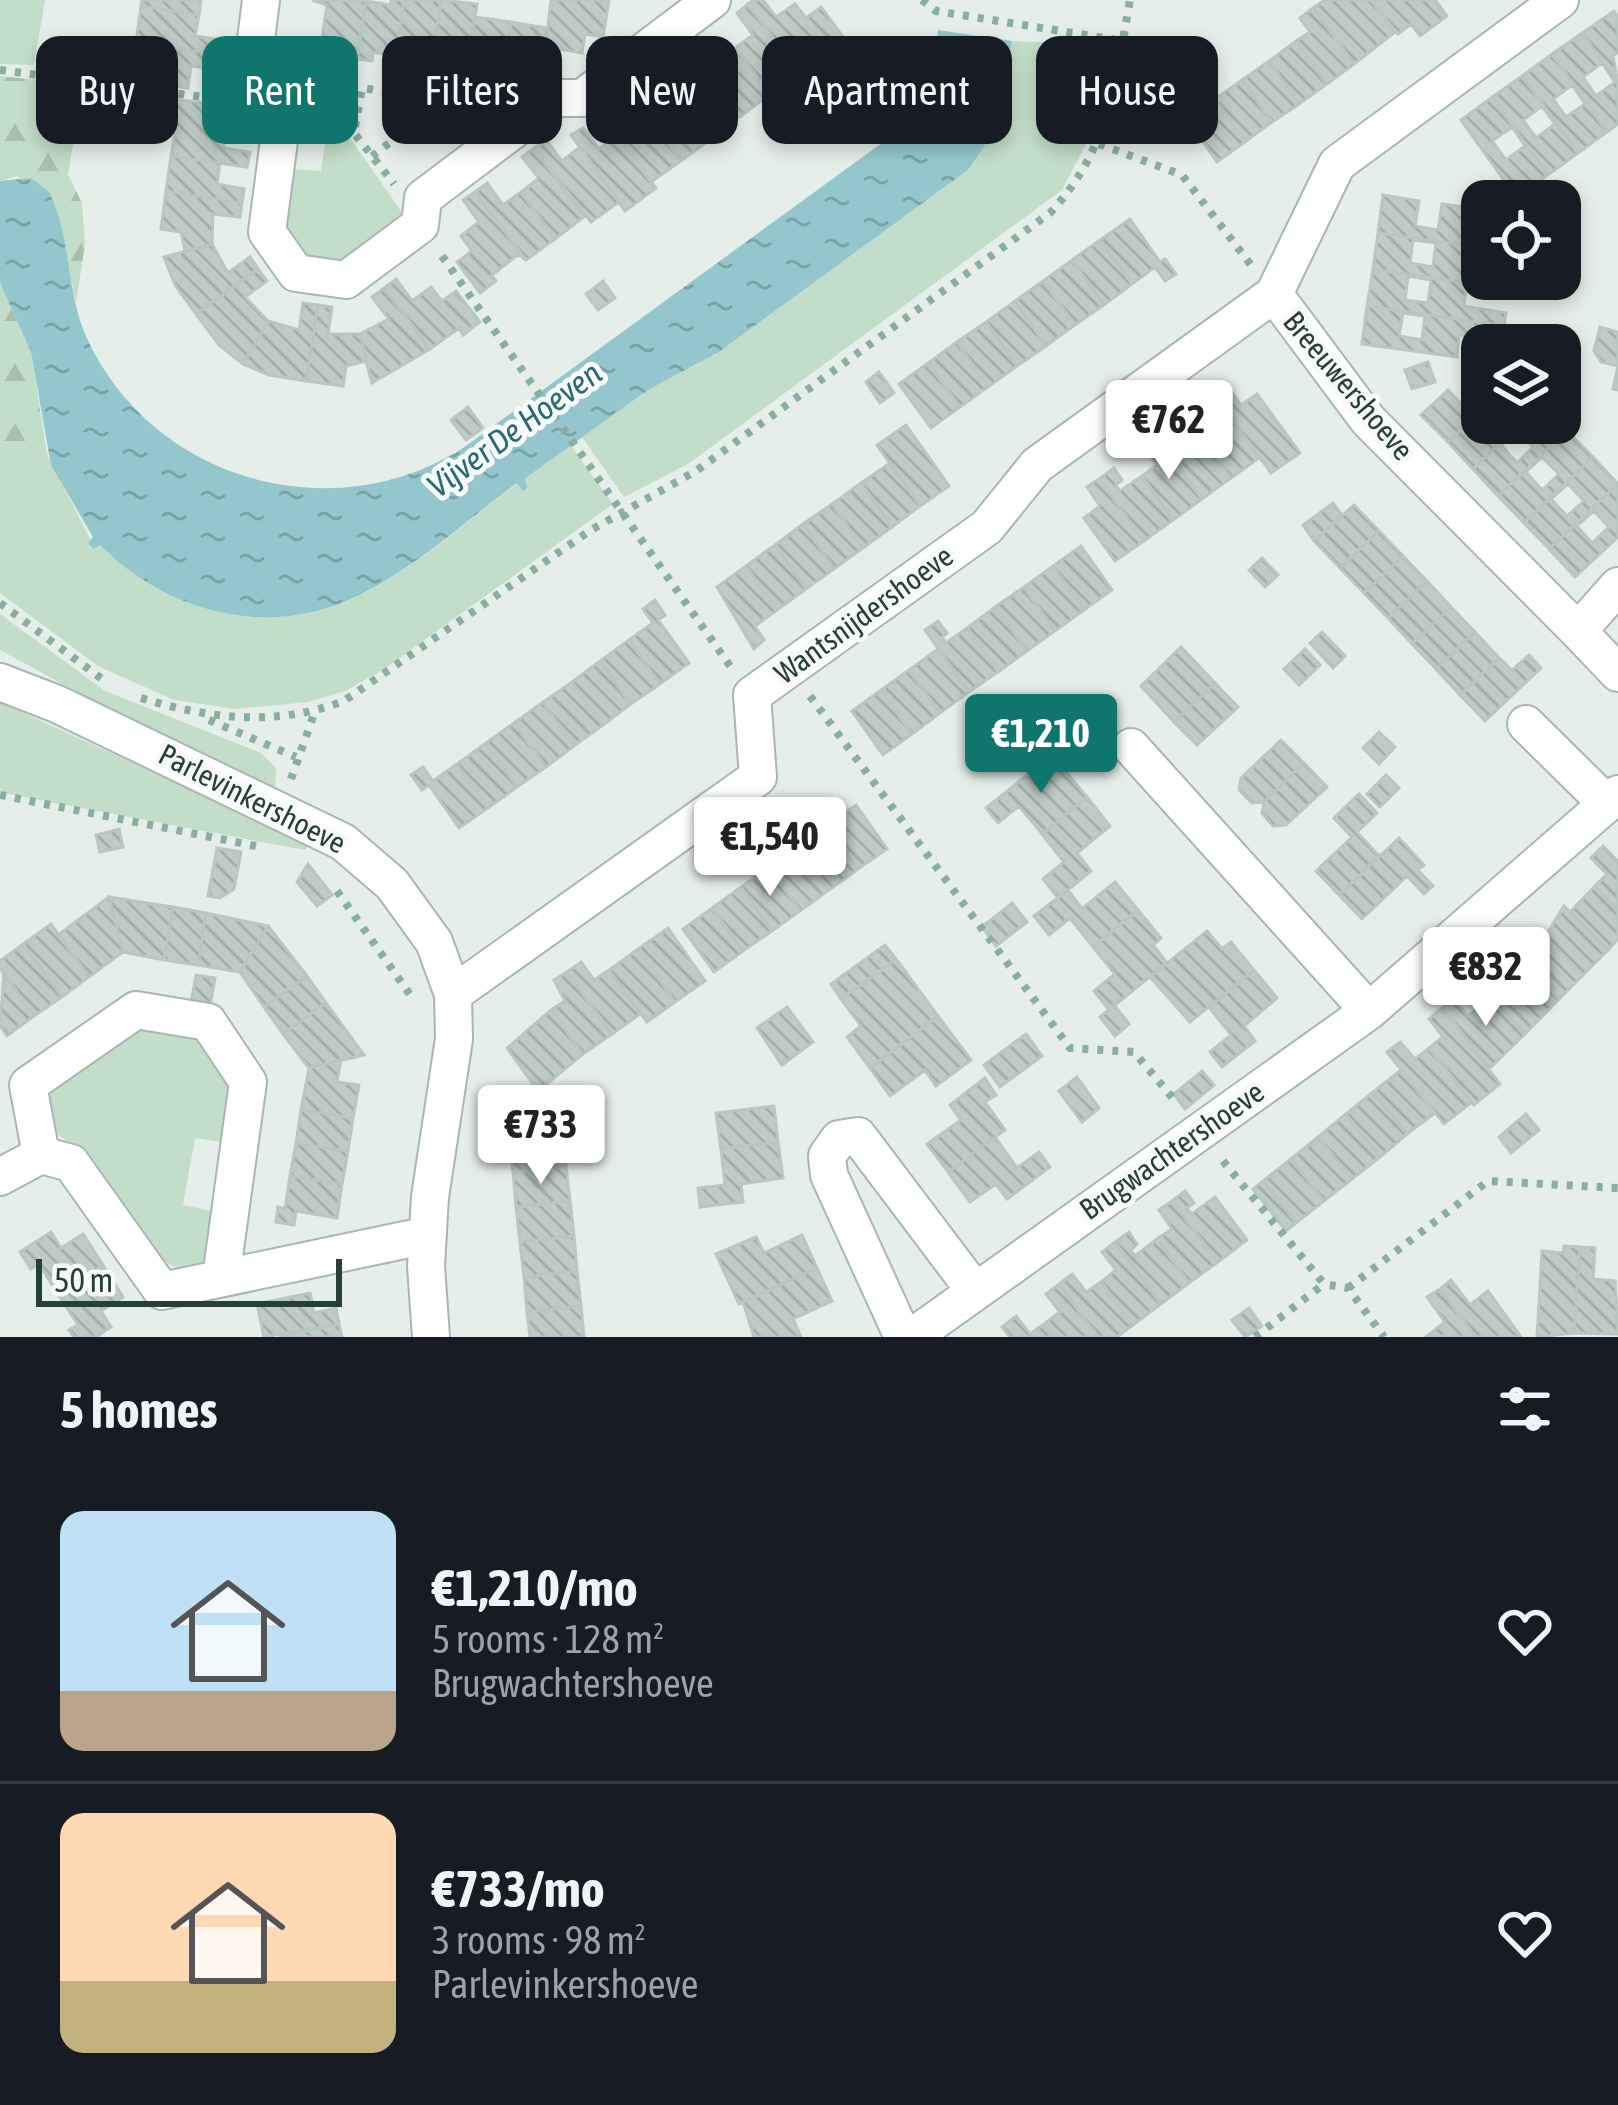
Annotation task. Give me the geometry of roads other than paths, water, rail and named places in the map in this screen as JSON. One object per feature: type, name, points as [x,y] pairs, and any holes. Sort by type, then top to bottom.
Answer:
[{"type":"street","points":[[262,0],[251,71],[275,100],[267,232],[296,273],[346,280],[420,222],[423,198],[556,98],[582,98],[670,12],[712,0]]},
{"type":"street","name":"Breeuwershoeve","points":[[1560,0],[1336,164],[1274,295],[1368,420],[1578,631]]},
{"type":"street","name":"Wantsnijdershoeve","points":[[453,994],[758,777],[752,695],[987,527],[1037,465],[1274,295]]},
{"type":"street","points":[[1618,586],[1578,631],[1618,673]]},
{"type":"street","name":"Parlevinkershoeve","points":[[0,682],[57,704],[344,842],[392,884],[434,942],[453,994],[454,1039],[428,1235],[431,1337]]},
{"type":"street","points":[[1526,724],[1612,799]]},
{"type":"street","points":[[1131,747],[1369,1011]]},
{"type":"street","name":"Brugwachtershoeve","points":[[975,1291],[858,1136],[839,1139],[827,1156],[830,1175],[908,1337],[975,1291],[1369,1011],[1612,799]]},
{"type":"street","points":[[41,1155],[28,1085],[136,1010],[208,1022],[248,1082],[221,1278]]},
{"type":"street","points":[[0,1177],[41,1155],[58,1157],[82,1172],[162,1291],[428,1235]]},
{"type":"water","points":[[938,30],[978,36],[937,36]]},
{"type":"water","name":"Vijver De Hoeven","points":[[881,144],[986,144],[968,170],[719,352],[648,390],[524,479],[528,487],[523,491],[517,483],[381,584],[326,609],[291,616],[222,613],[189,603],[127,569],[100,545],[94,549],[88,543],[93,537],[51,465],[31,352],[0,283],[0,181],[31,178],[49,192],[85,334],[114,384],[152,425],[198,456],[249,477],[302,487],[357,486],[411,473],[463,448]]}]
